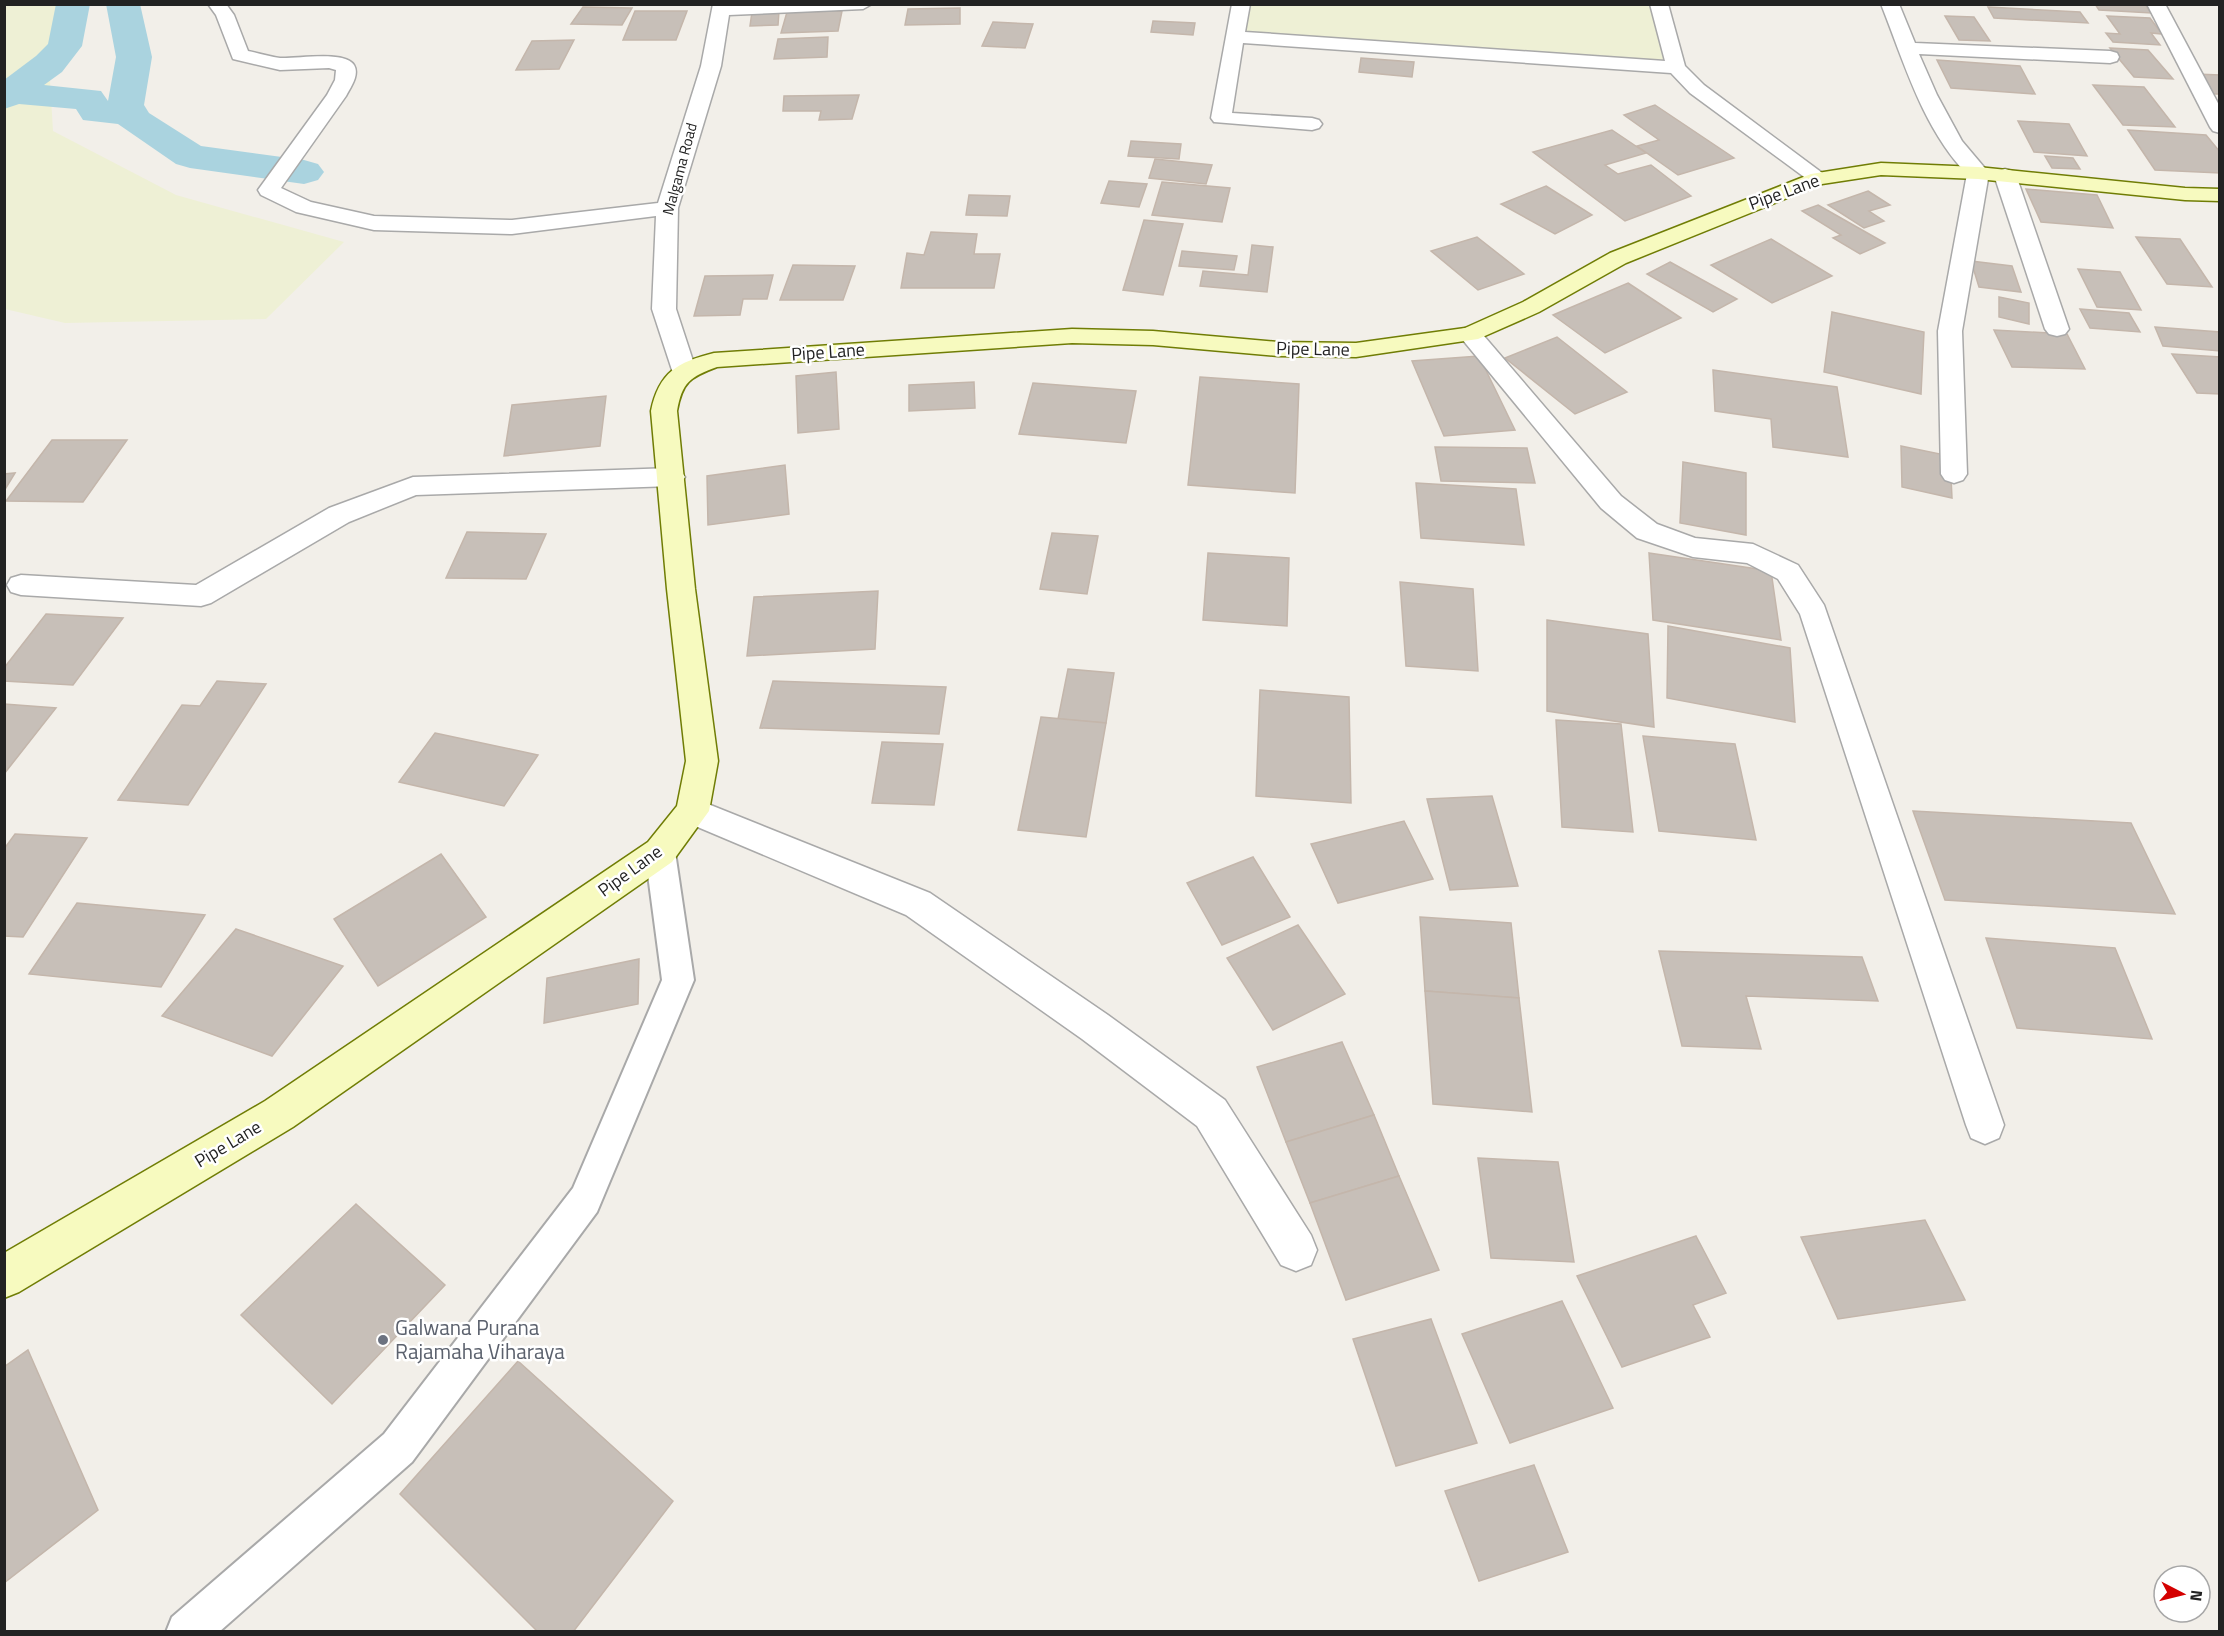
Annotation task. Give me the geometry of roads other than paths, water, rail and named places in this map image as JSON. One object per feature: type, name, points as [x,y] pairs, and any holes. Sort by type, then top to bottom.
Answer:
[{"type":"street","points":[[217,4],[225,15],[240,55],[280,64],[331,62],[346,66],[345,80],[336,96],[269,190],[304,207],[374,223],[512,227],[667,208]]},
{"type":"street","points":[[722,7],[763,10],[863,4]]},
{"type":"street","points":[[1241,4],[1221,118],[1312,124]]},
{"type":"street","points":[[1659,4],[1676,68],[1697,89],[1818,178]]},
{"type":"street","points":[[1890,4],[1947,132],[1966,163],[1992,174],[2057,329]]},
{"type":"street","points":[[2156,4],[2217,118]]},
{"type":"street","name":"Malgama Road","points":[[684,370],[663,309],[667,208],[711,66],[722,7]]},
{"type":"street","points":[[1235,38],[1676,68]]},
{"type":"street","points":[[1909,48],[2110,57]]},
{"type":"street","name":"Pipe Lane","points":[[4,1277],[279,1114],[660,852],[693,811],[702,761],[681,589],[664,411],[667,391],[684,370],[714,360],[1072,336],[1153,338],[1278,349],[1356,350],[1470,334],[1531,307],[1618,258],[1818,178],[1881,169],[1992,174],[2185,194],[2220,195]]},
{"type":"street","points":[[1954,474],[1950,331],[1992,174]]},
{"type":"street","points":[[1470,334],[1611,502],[1647,531],[1693,547],[1753,554],[1788,572],[1814,612],[1984,1125]]},
{"type":"street","points":[[21,585],[201,596],[339,514],[413,486],[672,477]]},
{"type":"street","points":[[693,811],[918,904],[1095,1027],[1212,1113],[1296,1250]]},
{"type":"lane","points":[[187,1632],[398,1448],[585,1200],[678,980],[660,852]]},
{"type":"waterway","points":[[4,98],[49,64],[65,46],[73,4]]},
{"type":"waterway","points":[[123,4],[134,57],[126,105],[134,120],[190,156],[304,172]]},
{"type":"waterway","points":[[12,93],[88,99],[96,112],[130,113]]},
{"type":"place","name":"Galwana Purana Rajamaha Viharaya","points":[[383,1340]]}]
